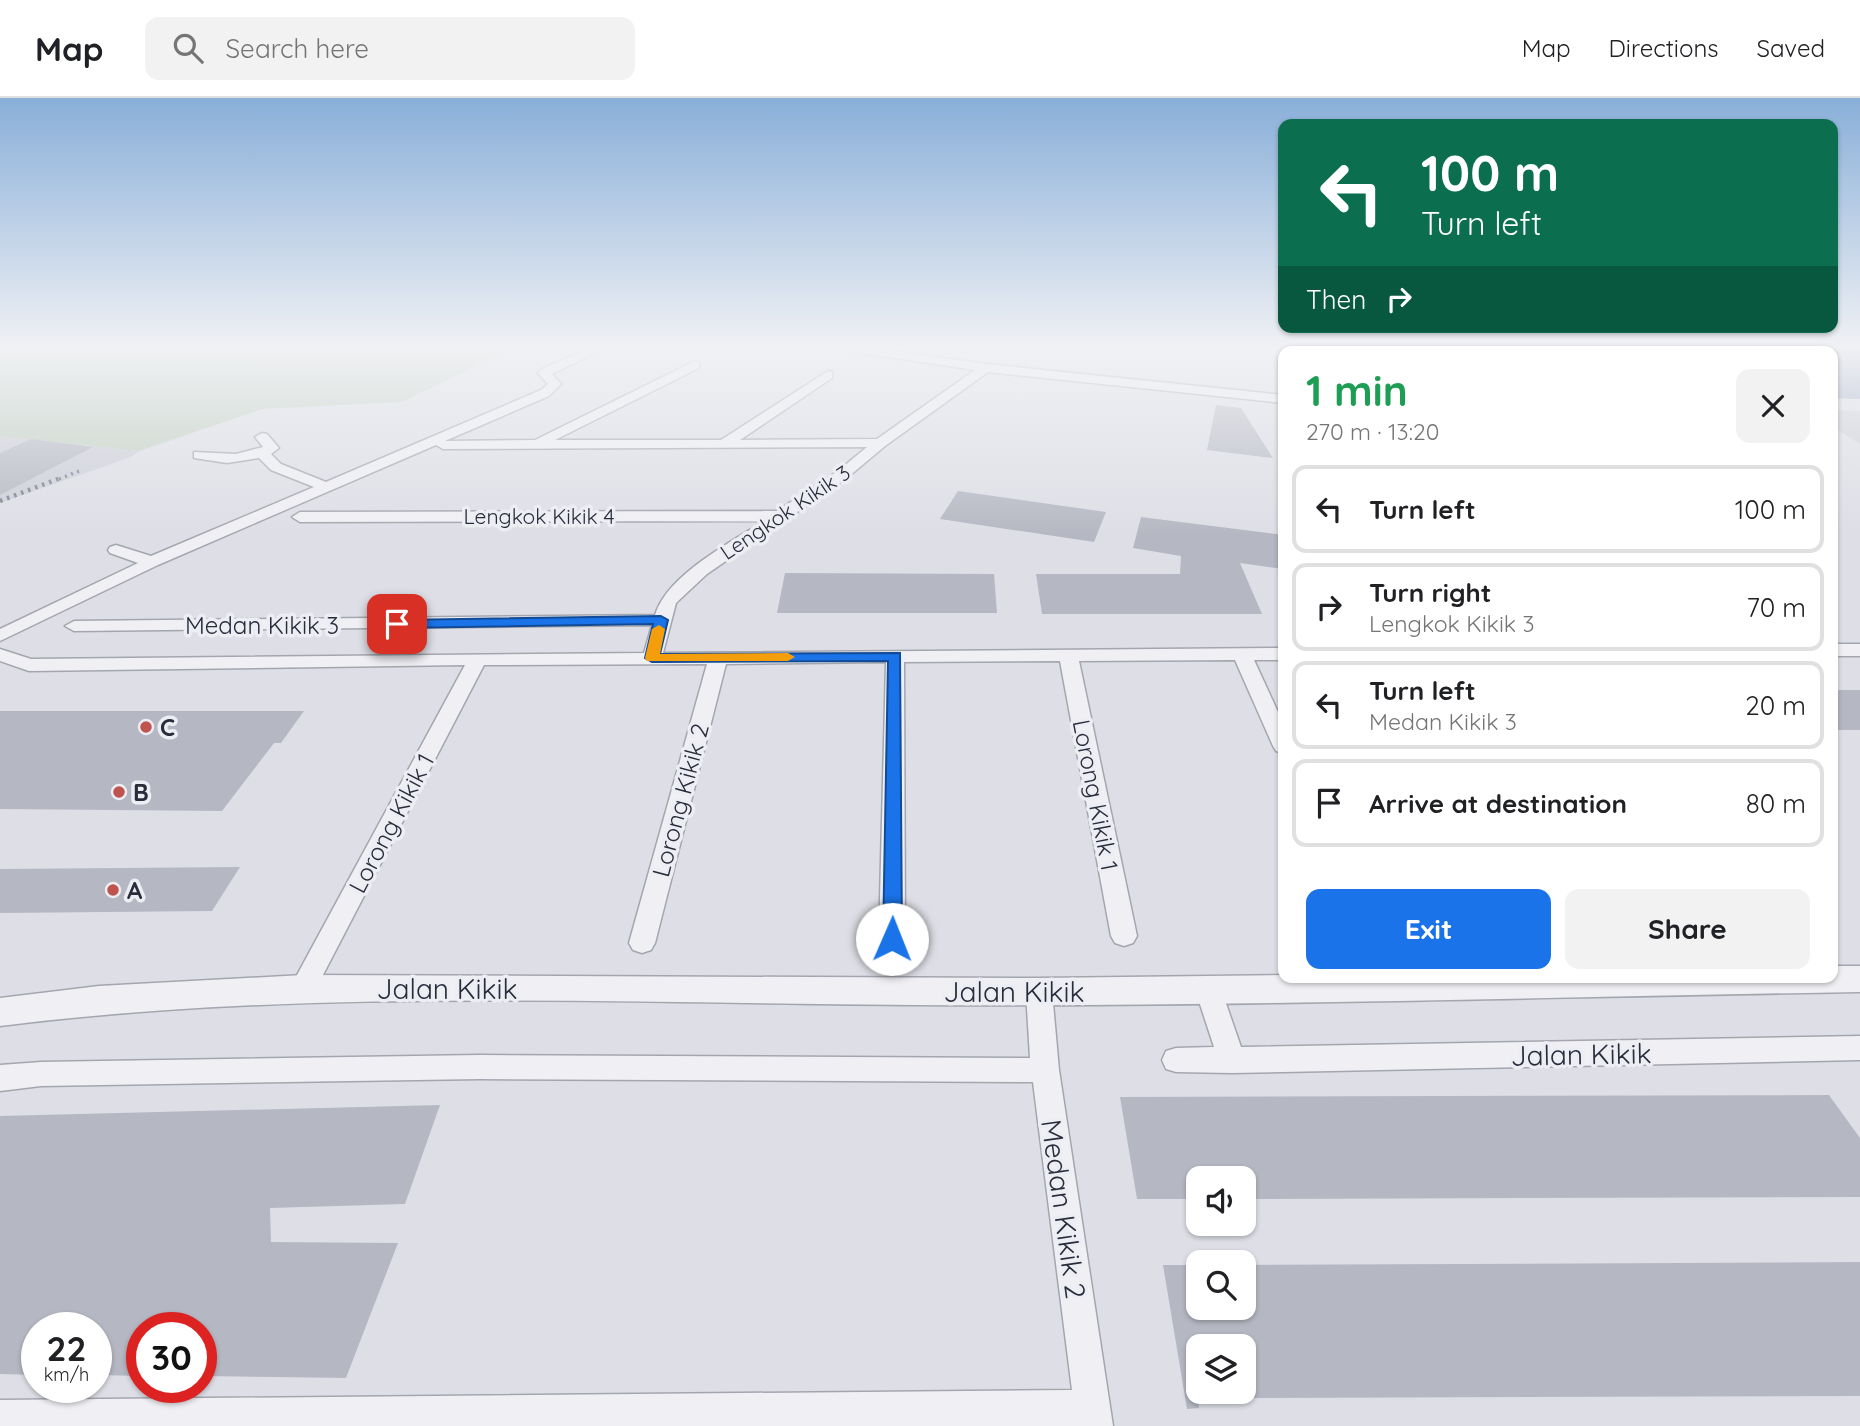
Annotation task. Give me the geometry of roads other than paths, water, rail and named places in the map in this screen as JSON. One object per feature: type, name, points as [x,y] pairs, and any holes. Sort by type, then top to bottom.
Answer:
[{"type":"street","points":[[0,636],[152,562],[502,411]]},
{"type":"street","points":[[536,444],[602,411]]},
{"type":"street","points":[[724,444],[774,411]]},
{"type":"street","name":"Lengkok Kikik 3","points":[[652,658],[668,600],[701,570],[843,474],[880,443],[925,411]]},
{"type":"street","points":[[199,455],[233,460],[262,453],[272,448],[262,437]]},
{"type":"street","points":[[443,445],[880,443]]},
{"type":"street","points":[[262,453],[275,467],[326,487]]},
{"type":"street","name":"Lengkok Kikik 4","points":[[300,517],[779,516]]},
{"type":"street","points":[[116,550],[152,562]]},
{"type":"street","name":"Medan Kikik 3","points":[[74,626],[661,620]]},
{"type":"street","points":[[1838,650],[1860,650]]},
{"type":"street","points":[[1242,654],[1278,735]]},
{"type":"street","points":[[0,655],[29,665],[1278,654]]},
{"type":"street","name":"Lorong Kikik 1","points":[[1068,655],[1124,936]]},
{"type":"street","points":[[892,939],[895,656]]},
{"type":"street","name":"Lorong Kikik 2","points":[[642,943],[718,658]]},
{"type":"street","name":"Lorong Kikik 1","points":[[303,988],[478,659]]},
{"type":"street","name":"Jalan Kikik","points":[[1838,979],[1860,979]]},
{"type":"street","name":"Jalan Kikik","points":[[0,1012],[99,1000],[303,988],[1039,992],[1599,983]]},
{"type":"street","points":[[1208,989],[1232,1061]]},
{"type":"street","name":"Medan Kikik 2","points":[[1039,992],[1045,1070],[1093,1417]]},
{"type":"street","name":"Jalan Kikik","points":[[1176,1060],[1860,1048]]},
{"type":"street","points":[[0,1078],[41,1074],[480,1067],[1045,1070]]},
{"type":"street","points":[[0,1418],[1093,1417]]},
{"type":"railway","points":[[59,479],[79,471]]},
{"type":"railway","points":[[0,501],[63,477]]},
{"type":"place","name":"C","points":[[146,727]]},
{"type":"place","name":"B","points":[[119,792]]},
{"type":"place","name":"A","points":[[113,890]]}]
